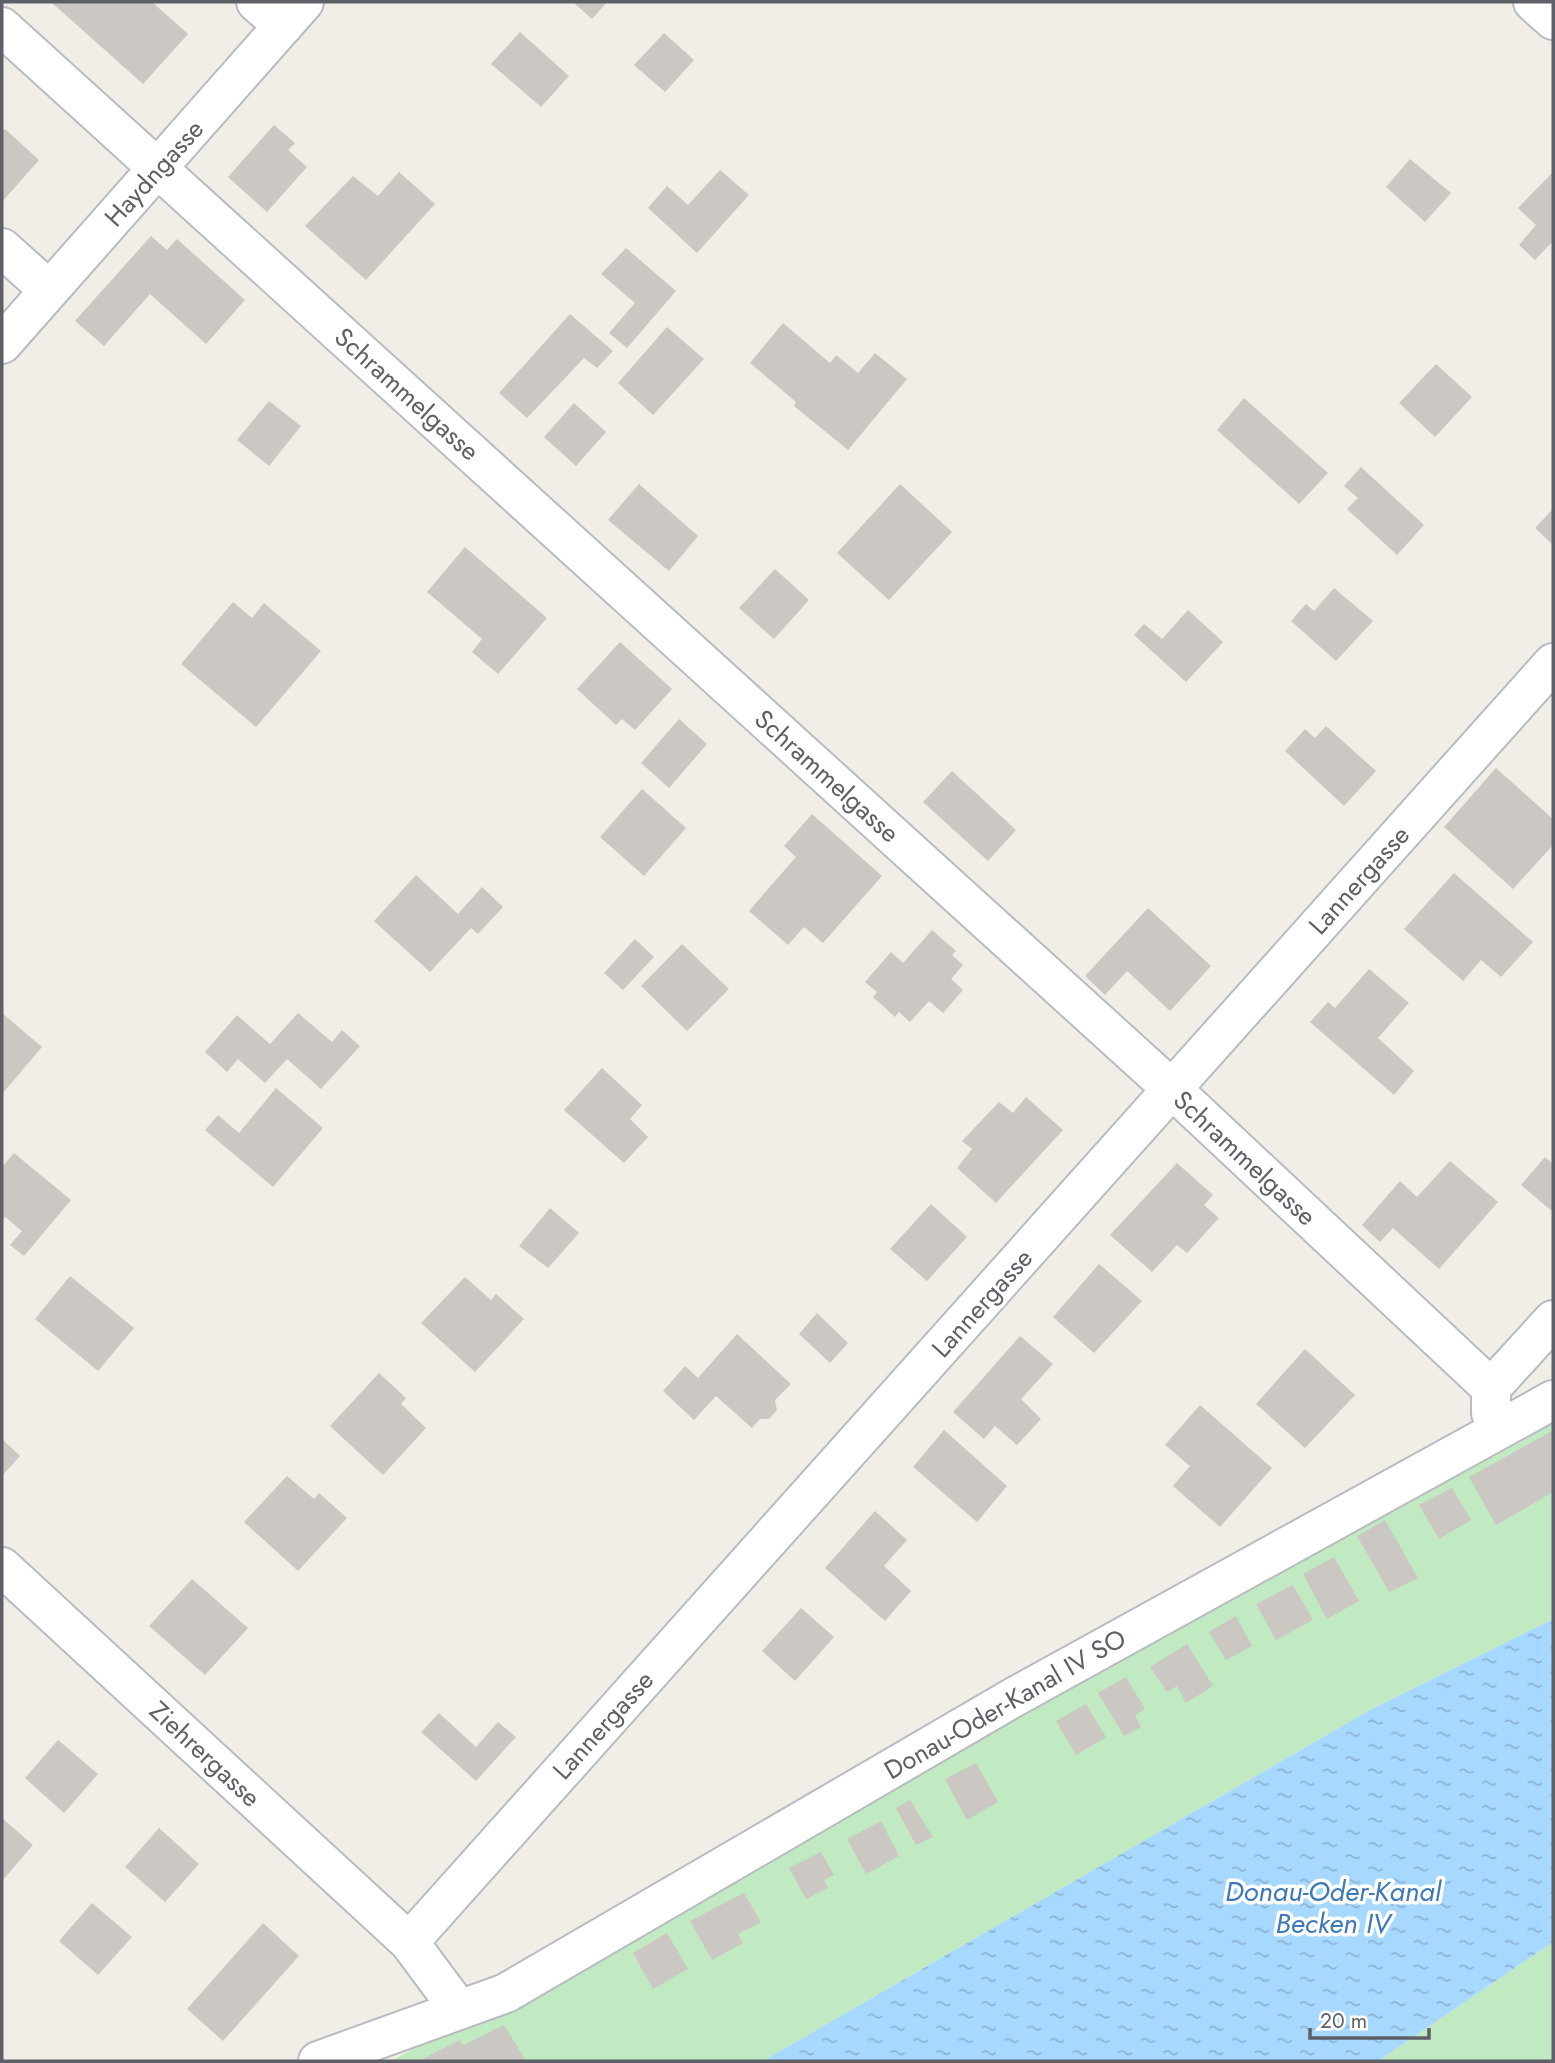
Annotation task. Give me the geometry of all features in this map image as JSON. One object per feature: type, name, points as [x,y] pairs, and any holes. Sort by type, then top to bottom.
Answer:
[{"type":"street","points":[[1533,2],[1553,20]]},
{"type":"street","name":"Haydngasse","points":[[2,344],[158,169],[281,10]]},
{"type":"street","name":"Schrammelgasse","points":[[2,27],[1173,1090],[1491,1388]]},
{"type":"street","points":[[2,248],[49,290]]},
{"type":"street","name":"Lannergasse","points":[[409,1942],[1553,663]]},
{"type":"street","points":[[1491,1432],[1491,1388],[1553,1320]]},
{"type":"street","name":"Donau-Oder-Kanal IV SO","points":[[318,2061],[458,2008],[506,1993],[1016,1696],[1553,1400]]},
{"type":"street","name":"Ziehrergasse","points":[[2,1567],[409,1942],[458,2008]]},
{"type":"green space","points":[[1553,1424],[1553,1619],[1370,1710],[763,2061],[391,2061]]},
{"type":"green space","points":[[1553,1942],[1553,2061],[1378,2061]]},
{"type":"water","name":"Donau-Oder-Kanal Becken IV","points":[[1553,1619],[1553,1942],[1378,2061],[763,2061],[1370,1710]]},
{"type":"building","points":[[51,2],[152,2],[188,34],[143,84]]},
{"type":"building","points":[[573,2],[607,2],[592,19]]},
{"type":"building","points":[[520,32],[569,76],[541,107],[491,64]]},
{"type":"building","points":[[664,33],[694,60],[665,92],[634,65]]},
{"type":"building","points":[[274,125],[295,143],[288,150],[307,167],[267,212],[228,177]]},
{"type":"building","points":[[5,129],[39,160],[2,202],[2,132]]},
{"type":"building","points":[[1410,159],[1451,193],[1425,222],[1386,187]]},
{"type":"building","points":[[720,170],[749,195],[697,253],[648,208],[667,186],[688,205]]},
{"type":"building","points":[[399,172],[435,204],[366,280],[305,226],[353,176],[378,196]]},
{"type":"building","points":[[1553,172],[1553,241],[1535,260],[1519,245],[1536,225],[1518,208]]},
{"type":"building","points":[[151,236],[167,250],[177,239],[245,300],[206,344],[150,294],[104,346],[75,321]]},
{"type":"building","points":[[626,248],[676,291],[627,348],[609,333],[635,303],[601,274]]},
{"type":"building","points":[[570,314],[613,351],[597,368],[584,358],[527,418],[499,393]]},
{"type":"building","points":[[783,323],[830,363],[836,355],[858,373],[875,353],[907,379],[848,450],[794,406],[796,402],[750,363]]},
{"type":"building","points":[[667,327],[704,359],[653,415],[618,383]]},
{"type":"building","points":[[1436,364],[1472,397],[1435,437],[1399,403]]},
{"type":"building","points":[[1244,398],[1328,473],[1299,504],[1217,430]]},
{"type":"building","points":[[269,401],[301,426],[269,466],[237,440]]},
{"type":"building","points":[[574,403],[606,432],[576,466],[544,437]]},
{"type":"building","points":[[1361,467],[1424,525],[1397,555],[1347,509],[1358,498],[1344,486]]},
{"type":"building","points":[[639,484],[698,536],[669,571],[608,520]]},
{"type":"building","points":[[900,484],[952,532],[889,600],[837,553]]},
{"type":"building","points":[[1553,509],[1553,545],[1535,528]]},
{"type":"building","points":[[465,547],[547,618],[498,674],[472,652],[482,639],[427,592]]},
{"type":"building","points":[[775,569],[809,600],[774,639],[739,608]]},
{"type":"building","points":[[1334,588],[1373,621],[1336,661],[1291,621],[1306,604],[1314,611]]},
{"type":"building","points":[[233,602],[252,618],[264,603],[321,651],[256,727],[181,664]]},
{"type":"building","points":[[1188,610],[1223,642],[1186,682],[1134,635],[1144,624],[1162,639]]},
{"type":"building","points":[[620,642],[672,689],[635,730],[622,719],[616,725],[577,689]]},
{"type":"building","points":[[679,719],[707,744],[669,788],[641,763]]},
{"type":"building","points":[[1326,726],[1376,771],[1344,806],[1285,751],[1305,729],[1315,738]]},
{"type":"building","points":[[1496,768],[1553,819],[1553,845],[1513,889],[1444,827]]},
{"type":"building","points":[[952,771],[1016,830],[988,861],[923,802]]},
{"type":"building","points":[[642,789],[686,828],[644,876],[600,837]]},
{"type":"building","points":[[812,814],[882,876],[823,943],[804,927],[788,945],[749,911],[796,857],[784,846]]},
{"type":"building","points":[[1454,873],[1533,942],[1501,977],[1481,960],[1463,981],[1404,929]]},
{"type":"building","points":[[416,875],[458,914],[482,887],[503,907],[478,934],[471,928],[430,972],[374,921]]},
{"type":"building","points":[[1148,908],[1211,966],[1170,1011],[1127,971],[1105,995],[1085,976]]},
{"type":"building","points":[[932,930],[956,951],[952,955],[963,965],[951,979],[963,990],[943,1013],[929,1001],[910,1022],[899,1012],[895,1017],[873,997],[877,992],[865,982],[891,952],[903,963]]},
{"type":"building","points":[[635,939],[654,957],[623,990],[604,973]]},
{"type":"building","points":[[682,944],[729,989],[687,1031],[641,986]]},
{"type":"building","points":[[1369,969],[1409,1003],[1378,1038],[1414,1071],[1394,1095],[1310,1022],[1328,1002],[1335,1008]]},
{"type":"building","points":[[2,1013],[42,1047],[2,1094]]},
{"type":"building","points":[[298,1013],[332,1042],[342,1030],[360,1046],[321,1089],[287,1059],[265,1083],[238,1059],[227,1072],[205,1052],[237,1015],[270,1044]]},
{"type":"building","points":[[602,1068],[642,1105],[630,1119],[648,1137],[624,1163],[564,1110]]},
{"type":"building","points":[[276,1088],[323,1128],[273,1187],[205,1130],[218,1115],[239,1133]]},
{"type":"building","points":[[1026,1097],[1063,1130],[996,1203],[957,1168],[972,1149],[962,1141],[999,1102],[1013,1113]]},
{"type":"building","points":[[14,1153],[71,1200],[24,1256],[10,1245],[22,1231],[5,1217],[2,1221],[2,1167]]},
{"type":"building","points":[[1545,1157],[1553,1164],[1553,1212],[1521,1185]]},
{"type":"building","points":[[1450,1161],[1498,1202],[1439,1269],[1393,1228],[1380,1242],[1362,1225],[1400,1181],[1417,1197]]},
{"type":"building","points":[[1177,1163],[1213,1195],[1204,1205],[1219,1218],[1187,1253],[1177,1245],[1152,1272],[1110,1235]]},
{"type":"building","points":[[931,1204],[967,1237],[927,1281],[890,1249]]},
{"type":"building","points":[[550,1208],[579,1233],[548,1268],[519,1246]]},
{"type":"building","points":[[1099,1264],[1142,1301],[1094,1353],[1053,1317]]},
{"type":"building","points":[[70,1276],[134,1328],[98,1371],[35,1319]]},
{"type":"building","points":[[465,1277],[491,1300],[496,1294],[524,1319],[475,1372],[421,1323]]},
{"type":"building","points":[[817,1313],[848,1343],[830,1363],[799,1334]]},
{"type":"building","points":[[737,1334],[791,1384],[775,1400],[777,1410],[769,1419],[760,1419],[752,1428],[716,1396],[694,1420],[663,1391],[685,1366],[698,1378]]},
{"type":"building","points":[[1020,1336],[1053,1364],[1021,1399],[1041,1419],[1017,1445],[995,1426],[984,1439],[953,1412]]},
{"type":"building","points":[[1305,1349],[1355,1395],[1305,1448],[1256,1404]]},
{"type":"building","points":[[379,1373],[406,1398],[401,1404],[426,1428],[383,1475],[330,1426]]},
{"type":"building","points":[[1200,1405],[1272,1468],[1220,1527],[1173,1486],[1190,1466],[1165,1445]]},
{"type":"building","points":[[944,1430],[1007,1486],[977,1522],[913,1467]]},
{"type":"building","points":[[1552,1431],[1553,1492],[1496,1525],[1469,1477]]},
{"type":"building","points":[[2,1439],[20,1456],[2,1476]]},
{"type":"building","points":[[287,1476],[314,1499],[319,1493],[347,1518],[298,1571],[244,1522]]},
{"type":"building","points":[[1452,1488],[1471,1520],[1439,1539],[1419,1505]]},
{"type":"building","points":[[875,1511],[907,1540],[884,1566],[911,1591],[885,1621],[825,1568]]},
{"type":"building","points":[[1385,1520],[1418,1578],[1389,1592],[1357,1536]]},
{"type":"building","points":[[1334,1557],[1359,1601],[1327,1619],[1303,1574]]},
{"type":"building","points":[[192,1579],[248,1628],[205,1675],[149,1626]]},
{"type":"building","points":[[1293,1585],[1313,1620],[1276,1640],[1256,1604]]},
{"type":"building","points":[[801,1608],[834,1637],[795,1681],[762,1651]]},
{"type":"building","points":[[1236,1616],[1252,1646],[1226,1660],[1209,1632]]},
{"type":"building","points":[[1187,1644],[1213,1686],[1186,1703],[1177,1686],[1167,1692],[1150,1667]]},
{"type":"building","points":[[1126,1677],[1145,1709],[1135,1715],[1141,1727],[1124,1736],[1098,1693]]},
{"type":"building","points":[[1086,1704],[1106,1737],[1076,1755],[1056,1721]]},
{"type":"building","points":[[439,1713],[476,1747],[498,1722],[516,1737],[476,1781],[421,1732]]},
{"type":"building","points":[[58,1740],[98,1774],[64,1813],[25,1778]]},
{"type":"building","points":[[976,1763],[998,1802],[967,1820],[945,1779]]},
{"type":"building","points":[[910,1800],[933,1837],[916,1845],[896,1808]]},
{"type":"building","points":[[2,1818],[33,1845],[2,1881]]},
{"type":"building","points":[[881,1821],[899,1856],[866,1874],[847,1839]]},
{"type":"building","points":[[159,1828],[199,1864],[165,1902],[125,1867]]},
{"type":"building","points":[[821,1852],[834,1875],[824,1880],[828,1888],[806,1899],[789,1868]]},
{"type":"building","points":[[744,1893],[761,1922],[738,1934],[743,1943],[712,1960],[690,1921]]},
{"type":"building","points":[[92,1903],[132,1937],[98,1975],[59,1941]]},
{"type":"building","points":[[263,1923],[299,1956],[223,2041],[187,2009]]},
{"type":"building","points":[[667,1933],[688,1969],[653,1989],[633,1953]]},
{"type":"building","points":[[504,2025],[526,2061],[419,2061],[459,2040],[463,2045]]}]
